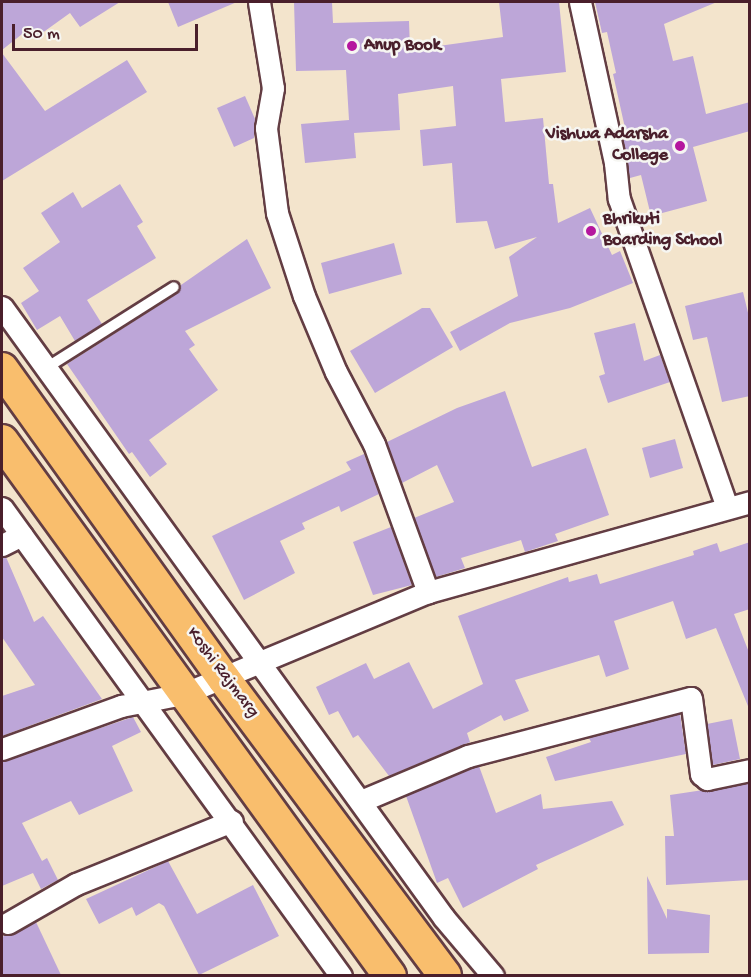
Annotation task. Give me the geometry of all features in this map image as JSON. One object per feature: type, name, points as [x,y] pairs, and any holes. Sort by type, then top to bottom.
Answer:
[{"type":"main road","name":"Koshi Rajmarg","points":[[2,369],[224,679],[294,768],[445,975]]},
{"type":"main road","points":[[2,441],[12,479],[183,694],[390,975]]},
{"type":"street","points":[[259,2],[273,88],[266,128],[277,213],[304,296],[336,372],[374,444],[429,592]]},
{"type":"street","points":[[580,2],[615,163],[619,199],[727,507]]},
{"type":"street","points":[[2,308],[444,918],[493,975]]},
{"type":"street","points":[[2,749],[121,706],[146,704],[224,679],[258,662],[429,592],[750,502]]},
{"type":"street","points":[[2,508],[232,821],[341,975]]},
{"type":"street","points":[[2,545],[22,535]]},
{"type":"street","points":[[361,801],[468,756],[691,698],[701,774],[707,779],[750,770]]},
{"type":"street","points":[[8,923],[76,884],[232,821]]},
{"type":"lane","points":[[46,368],[174,287]]},
{"type":"building","points":[[2,2],[120,2],[80,27],[70,13],[38,36],[31,27],[2,50]]},
{"type":"building","points":[[168,2],[237,2],[178,27]]},
{"type":"building","points":[[294,2],[332,2],[333,23],[409,21],[410,50],[503,37],[499,2],[559,2],[566,72],[501,79],[505,122],[543,118],[549,184],[553,184],[558,223],[590,208],[612,255],[620,251],[633,283],[570,308],[510,323],[460,351],[450,332],[518,296],[509,257],[537,237],[495,249],[487,221],[456,223],[452,163],[423,166],[420,130],[456,126],[453,86],[398,94],[400,130],[354,133],[356,158],[305,163],[301,124],[349,120],[346,70],[296,71]]},
{"type":"building","points":[[595,2],[717,2],[664,24],[673,61],[693,56],[706,114],[750,102],[750,131],[693,147],[707,201],[651,216],[641,175],[630,178],[623,138],[627,137],[613,74],[616,73],[607,32],[602,33]]},
{"type":"building","points":[[2,53],[45,111],[127,60],[147,92],[2,181]]},
{"type":"building","points":[[245,96],[255,119],[254,138],[234,147],[217,108]]},
{"type":"building","points":[[120,184],[143,222],[137,226],[156,258],[87,300],[102,324],[75,341],[60,316],[37,330],[21,303],[39,291],[23,268],[60,242],[41,213],[73,192],[82,208]]},
{"type":"building","points":[[247,239],[271,288],[185,331],[195,345],[189,349],[218,390],[149,440],[167,464],[150,477],[132,452],[129,454],[67,364],[178,293],[181,285]]},
{"type":"building","points":[[394,243],[402,274],[329,294],[321,263]]},
{"type":"building","points":[[743,292],[750,321],[750,396],[722,402],[707,337],[693,340],[685,306]]},
{"type":"building","points":[[422,308],[430,308],[453,347],[375,393],[350,351]]},
{"type":"building","points":[[635,323],[644,361],[660,355],[670,382],[608,403],[599,376],[605,374],[594,333]]},
{"type":"building","points":[[505,391],[532,467],[586,448],[609,515],[555,534],[558,541],[525,552],[521,540],[461,558],[465,568],[436,577],[414,518],[454,502],[437,465],[402,483],[387,442],[457,408]]},
{"type":"building","points":[[675,439],[683,468],[650,478],[642,448]]},
{"type":"building","points":[[364,454],[379,494],[341,512],[339,506],[302,523],[305,529],[280,541],[295,573],[244,600],[212,536],[351,470],[346,462]]},
{"type":"building","points":[[391,527],[412,585],[373,595],[353,542]]},
{"type":"building","points":[[750,542],[750,609],[734,614],[750,655],[750,711],[716,628],[686,639],[673,601],[614,621],[629,669],[606,677],[599,655],[515,680],[529,711],[504,721],[501,715],[467,733],[470,742],[389,776],[358,735],[353,738],[338,711],[329,715],[316,687],[366,663],[374,679],[409,662],[433,709],[483,684],[458,616],[568,577],[569,582],[597,574],[600,584],[694,555],[693,551],[717,543],[720,552]]},
{"type":"building","points":[[6,557],[34,622],[43,616],[102,699],[2,736],[2,696],[35,685],[2,637],[2,558]]},
{"type":"building","points":[[680,714],[686,754],[555,781],[546,757],[591,742],[589,738]]},
{"type":"building","points":[[133,717],[141,732],[112,746],[133,791],[79,815],[71,801],[22,823],[42,861],[47,858],[58,880],[41,889],[33,873],[2,886],[2,761]]},
{"type":"building","points":[[732,719],[740,759],[713,765],[707,724]]},
{"type":"building","points":[[479,766],[496,813],[541,794],[543,809],[612,801],[624,825],[536,865],[538,869],[463,908],[448,878],[437,883],[406,796]]},
{"type":"building","points":[[750,783],[750,880],[666,885],[665,836],[674,836],[670,795]]},
{"type":"building","points":[[168,861],[197,914],[253,885],[279,936],[199,975],[164,906],[159,903],[136,916],[132,907],[99,924],[86,899]]},
{"type":"building","points":[[647,876],[667,919],[667,909],[710,915],[709,953],[648,954]]},
{"type":"building","points":[[36,922],[61,975],[2,975],[2,937]]},
{"type":"place","name":"Anup Book","points":[[352,46]]},
{"type":"place","name":"Vishwa Adarsha College","points":[[680,146]]},
{"type":"place","name":"Bhrikuti Boarding School","points":[[591,231]]}]
